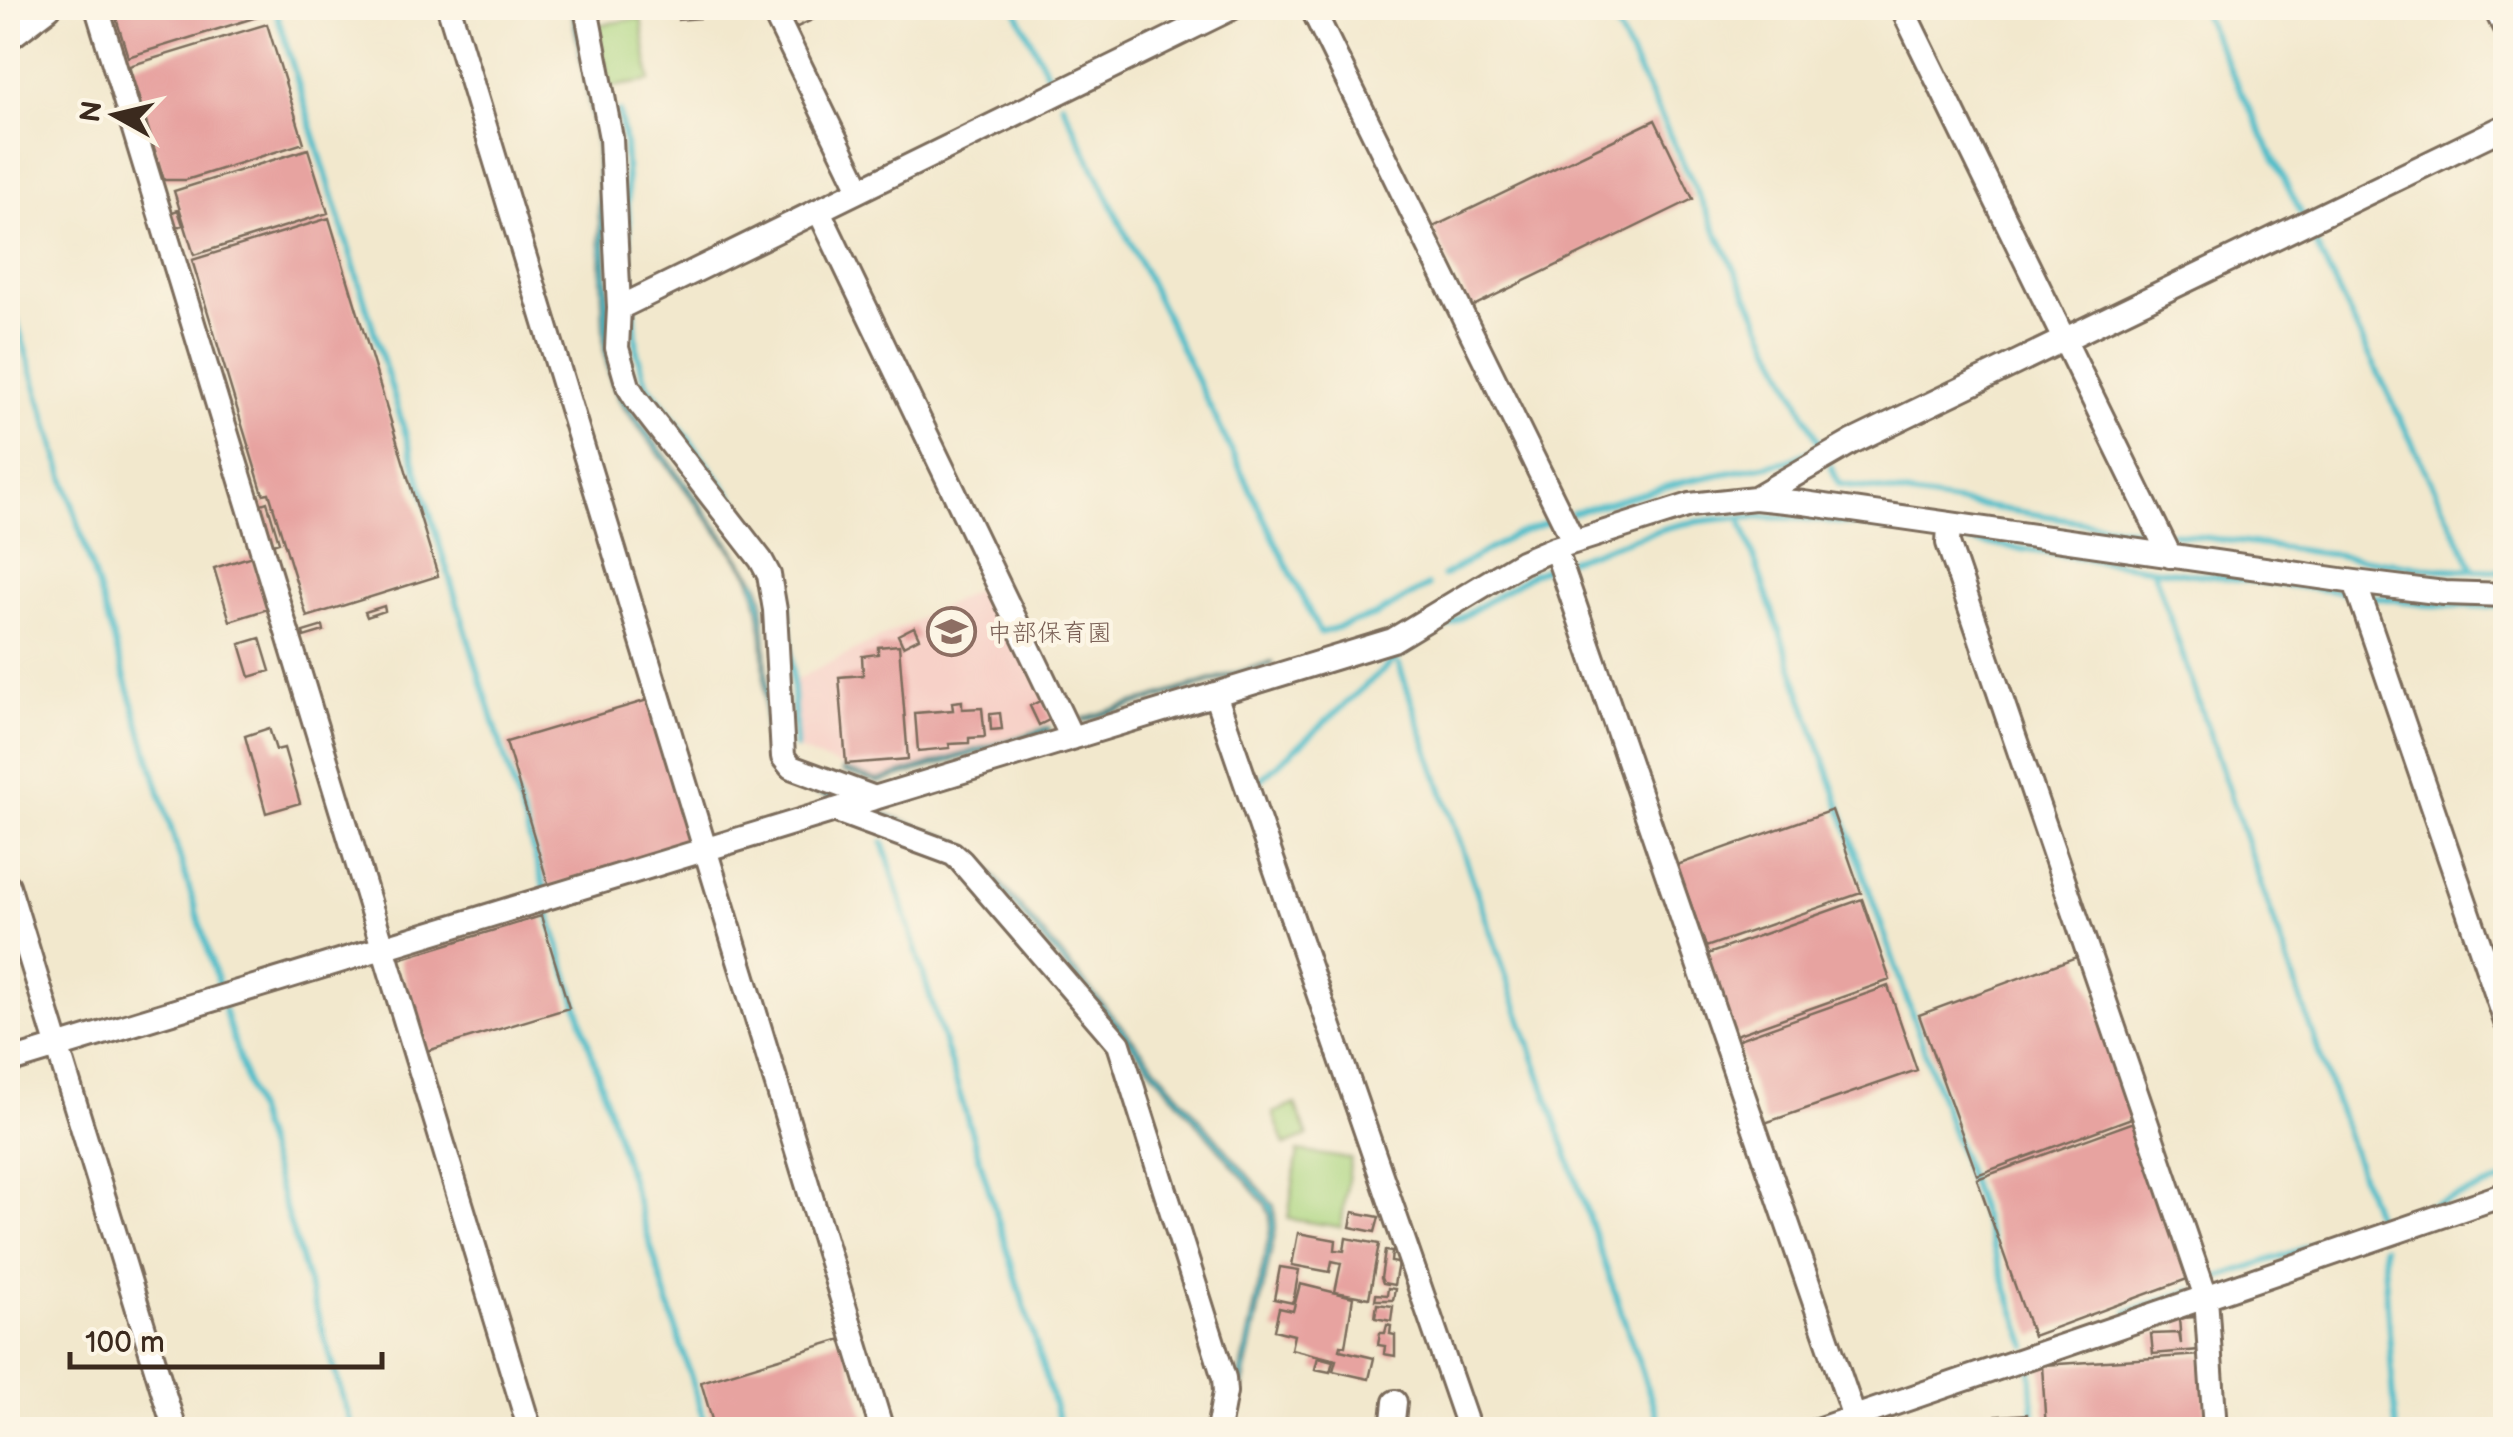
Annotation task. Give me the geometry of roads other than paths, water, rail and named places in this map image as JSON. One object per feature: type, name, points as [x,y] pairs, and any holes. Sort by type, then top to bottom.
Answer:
[{"type":"street","points":[[8,38],[49,8]]},
{"type":"street","points":[[97,8],[530,1430]]},
{"type":"street","points":[[449,8],[882,1430]]},
{"type":"street","points":[[586,8],[611,138],[619,308],[617,348],[628,386],[761,560],[769,576],[775,610],[782,757],[854,804],[962,861],[1119,1044],[1224,1378],[1218,1430]]},
{"type":"street","points":[[772,8],[860,189]]},
{"type":"street","points":[[619,308],[1232,8]]},
{"type":"street","points":[[1312,8],[1564,545],[1854,1423]]},
{"type":"street","points":[[1902,8],[2170,556]]},
{"type":"street","points":[[2495,8],[2506,30]]},
{"type":"street","points":[[1756,498],[1852,442],[2506,126]]},
{"type":"street","points":[[819,212],[1072,738]]},
{"type":"street","points":[[8,1062],[1393,640],[1522,562],[1690,505],[1756,498],[2355,582],[2444,593],[2506,595]]},
{"type":"street","points":[[1949,525],[1948,543],[2206,1297],[2215,1430]]},
{"type":"street","points":[[2355,582],[2506,1022]]},
{"type":"street","points":[[1215,694],[1469,1430]]},
{"type":"street","points":[[8,885],[175,1430]]},
{"type":"street","points":[[1817,1430],[1854,1423],[2506,1194]]},
{"type":"street","points":[[1392,1430],[1395,1402]]},
{"type":"water","points":[[571,8],[576,8],[601,140],[612,371],[627,403],[758,583],[763,597],[772,765],[783,776],[960,841],[972,849],[1274,1206],[1276,1228],[1234,1429],[1229,1429],[1270,1230],[1265,1204],[970,854],[769,772],[765,758],[762,638],[748,573],[624,408],[609,374],[604,351],[596,141]]},
{"type":"water","points":[[1272,661],[1273,664],[1084,721],[1083,718]]},
{"type":"water","points":[[1049,727],[1050,731],[879,783],[842,772],[843,769],[878,780]]},
{"type":"waterway","points":[[275,8],[545,889]]},
{"type":"waterway","points":[[1015,8],[1053,85]]},
{"type":"waterway","points":[[1608,8],[1822,449]]},
{"type":"waterway","points":[[2200,8],[2302,215]]},
{"type":"waterway","points":[[1062,103],[1320,633],[1376,615],[1428,586]]},
{"type":"waterway","points":[[619,112],[625,143],[632,295]]},
{"type":"waterway","points":[[2309,231],[2474,570]]},
{"type":"waterway","points":[[8,293],[219,986]]},
{"type":"waterway","points":[[634,309],[637,352],[646,382],[771,549],[784,577],[796,747]]},
{"type":"waterway","points":[[1572,513],[1686,481],[1788,461],[1821,446]]},
{"type":"waterway","points":[[1831,466],[1839,484],[2144,531]]},
{"type":"waterway","points":[[1569,560],[1663,529],[1726,518],[1818,520],[1941,537]]},
{"type":"waterway","points":[[1443,576],[1514,535],[1552,521]]},
{"type":"waterway","points":[[1742,523],[2027,1346]]},
{"type":"waterway","points":[[2172,533],[2439,569],[2506,571]]},
{"type":"waterway","points":[[1956,539],[2153,569],[2351,593]]},
{"type":"waterway","points":[[1259,781],[1400,655],[1534,573],[1552,566]]},
{"type":"waterway","points":[[2153,569],[2378,1224]]},
{"type":"waterway","points":[[2369,596],[2427,605],[2506,607]]},
{"type":"waterway","points":[[1399,665],[1662,1430]]},
{"type":"waterway","points":[[883,842],[1062,1430]]},
{"type":"waterway","points":[[548,910],[707,1430]]},
{"type":"waterway","points":[[224,1009],[353,1430]]},
{"type":"waterway","points":[[2214,1279],[2506,1180]]},
{"type":"waterway","points":[[2383,1247],[2396,1430]]},
{"type":"waterway","points":[[2127,1312],[2191,1290]]},
{"type":"waterway","points":[[2031,1367],[2035,1430]]},
{"type":"waterway","points":[[1783,1430],[1838,1411]]},
{"type":"place","name":"中部保育園","points":[[952,632]]}]
